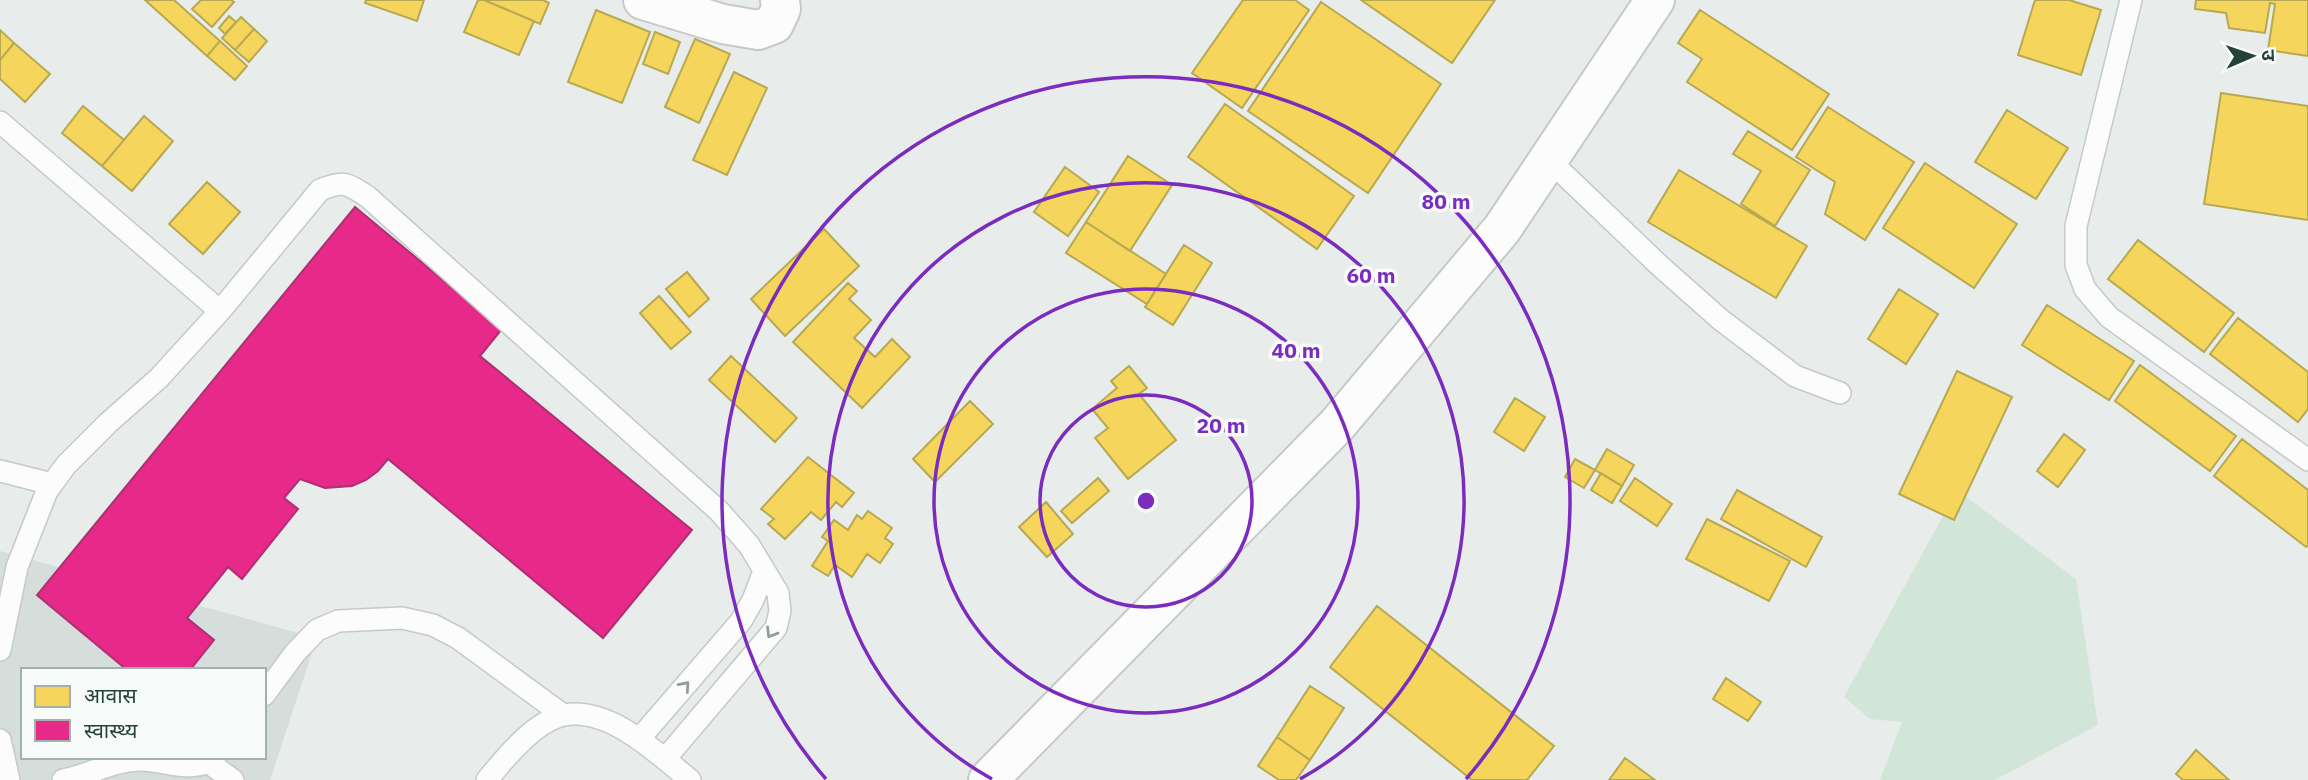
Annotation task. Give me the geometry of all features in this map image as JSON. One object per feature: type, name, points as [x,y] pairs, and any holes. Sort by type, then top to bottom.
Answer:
[{"type":"street","points":[[643,0],[723,24],[758,30],[774,24],[781,9],[780,0]]},
{"type":"street","points":[[988,780],[1337,425],[1502,229],[1655,0]]},
{"type":"lane","points":[[2131,0],[2076,226],[2076,265],[2085,289],[2109,317],[2308,460]]},
{"type":"lane","points":[[0,122],[220,311]]},
{"type":"lane","points":[[1549,160],[1721,320],[1795,376],[1840,393]]},
{"type":"lane","points":[[0,650],[17,567],[47,491],[66,465],[108,423],[159,379],[220,311],[320,190],[336,183],[352,186],[389,216],[719,511],[749,545],[778,593],[780,611],[776,628],[665,759]]},
{"type":"lane","points":[[0,471],[52,485]]},
{"type":"lane","points":[[640,738],[741,621],[764,572]]},
{"type":"lane","points":[[266,692],[295,653],[317,630],[338,621],[402,618],[433,625],[458,638],[563,715]]},
{"type":"lane","points":[[487,780],[508,754],[538,728],[563,715],[590,715],[640,738],[690,780]]},
{"type":"lane","points":[[0,740],[9,780]]},
{"type":"lane","points":[[63,780],[115,762],[142,760],[190,766],[212,760],[233,780]]},
{"type":"shaded area","points":[[0,551],[317,638],[270,780],[0,780]]},
{"type":"green space","points":[[1957,490],[2076,579],[2098,725],[1995,780],[1880,780],[1902,722],[1870,719],[1844,697]]},
{"type":"building: आवास","points":[[145,0],[174,0],[220,41],[207,56]]},
{"type":"building: आवास","points":[[201,0],[234,2],[212,27],[192,9]]},
{"type":"building: आवास","points":[[366,0],[424,0],[417,21],[365,3]]},
{"type":"building: आवास","points":[[478,0],[484,0],[534,21],[519,55],[464,32]]},
{"type":"building: आवास","points":[[484,0],[543,0],[549,3],[540,24]]},
{"type":"building: आवास","points":[[1243,0],[1295,0],[1309,10],[1242,108],[1192,73]]},
{"type":"building: आवास","points":[[1361,0],[1495,0],[1452,63]]},
{"type":"building: आवास","points":[[2035,0],[2069,0],[2101,10],[2081,75],[2018,55]]},
{"type":"building: आवास","points":[[2196,0],[2308,0],[2308,56],[2268,50],[2275,4],[2270,3],[2265,33],[2229,28],[2226,13],[2195,9]]},
{"type":"building: आवास","points":[[1321,2],[1441,84],[1368,193],[1248,111]]},
{"type":"building: आवास","points":[[596,10],[650,32],[622,103],[568,82]]},
{"type":"building: आवास","points":[[1700,10],[1829,94],[1792,150],[1687,82],[1702,59],[1678,43]]},
{"type":"building: आवास","points":[[229,16],[236,22],[225,34],[219,28]]},
{"type":"building: आवास","points":[[241,17],[254,29],[235,50],[222,38]]},
{"type":"building: आवास","points":[[254,29],[267,41],[249,62],[235,50]]},
{"type":"building: आवास","points":[[0,30],[14,43],[0,60]]},
{"type":"building: आवास","points":[[655,32],[680,42],[668,74],[643,64]]},
{"type":"building: आवास","points":[[695,39],[730,54],[699,123],[665,107]]},
{"type":"building: आवास","points":[[220,41],[247,66],[235,80],[207,56]]},
{"type":"building: आवास","points":[[14,43],[50,74],[25,102],[0,79],[0,60]]},
{"type":"building: आवास","points":[[734,72],[767,88],[727,175],[693,160]]},
{"type":"building: आवास","points":[[2221,93],[2308,106],[2308,220],[2204,204]]},
{"type":"building: आवास","points":[[1225,104],[1354,196],[1317,249],[1188,157]]},
{"type":"building: आवास","points":[[83,106],[124,140],[102,166],[62,133]]},
{"type":"building: आवास","points":[[1828,107],[1914,162],[1865,240],[1825,214],[1835,182],[1796,157]]},
{"type":"building: आवास","points":[[2007,110],[2068,148],[2036,199],[1975,162]]},
{"type":"building: आवास","points":[[144,116],[173,141],[132,191],[102,166]]},
{"type":"building: आवास","points":[[1748,131],[1810,170],[1775,226],[1741,204],[1761,171],[1733,154]]},
{"type":"building: आवास","points":[[1128,156],[1172,185],[1130,251],[1086,222]]},
{"type":"building: आवास","points":[[1925,163],[2017,224],[1974,288],[1883,228]]},
{"type":"building: आवास","points":[[1065,167],[1099,192],[1068,236],[1034,212]]},
{"type":"building: आवास","points":[[1679,170],[1807,246],[1776,298],[1648,222]]},
{"type":"building: आवास","points":[[207,182],[240,212],[203,254],[169,224]]},
{"type":"building: आवास","points":[[1086,222],[1166,274],[1147,304],[1066,253]]},
{"type":"building: आवास","points":[[824,229],[859,266],[785,336],[751,299]]},
{"type":"building: आवास","points":[[2138,240],[2234,313],[2204,352],[2108,279]]},
{"type":"building: आवास","points":[[1184,245],[1212,263],[1173,325],[1145,307]]},
{"type":"building: आवास","points":[[687,272],[709,299],[689,317],[666,289]]},
{"type":"building: आवास","points":[[848,283],[857,291],[849,299],[871,320],[854,338],[875,357],[892,339],[910,357],[862,408],[793,342]]},
{"type":"building: आवास","points":[[1899,289],[1938,314],[1906,364],[1868,339]]},
{"type":"building: आवास","points":[[659,296],[691,332],[671,349],[640,313]]},
{"type":"building: आवास","points":[[2047,305],[2134,361],[2109,400],[2022,345]]},
{"type":"building: आवास","points":[[2238,318],[2308,372],[2308,409],[2298,422],[2210,354]]},
{"type":"building: आवास","points":[[731,356],[797,418],[775,442],[709,380]]},
{"type":"building: आवास","points":[[2140,365],[2236,436],[2210,471],[2115,401]]},
{"type":"building: आवास","points":[[1129,366],[1147,388],[1139,394],[1176,440],[1128,479],[1095,438],[1108,428],[1092,409],[1117,388],[1111,381]]},
{"type":"building: आवास","points":[[1957,371],[2012,397],[1954,520],[1899,494]]},
{"type":"building: आवास","points":[[1515,398],[1545,417],[1524,451],[1494,432]]},
{"type":"building: आवास","points":[[970,401],[993,424],[935,482],[913,459]]},
{"type":"building: आवास","points":[[2064,434],[2085,450],[2058,487],[2037,471]]},
{"type":"building: आवास","points":[[2242,439],[2308,490],[2306,547],[2214,476]]},
{"type":"building: आवास","points":[[1607,449],[1634,465],[1622,486],[1595,470]]},
{"type":"building: आवास","points":[[808,457],[854,493],[842,507],[836,502],[821,520],[811,512],[785,539],[768,524],[774,519],[761,509]]},
{"type":"building: आवास","points":[[1575,459],[1595,470],[1584,488],[1565,477]]},
{"type":"building: आवास","points":[[1601,473],[1622,486],[1612,503],[1591,490]]},
{"type":"building: आवास","points":[[1098,478],[1109,491],[1072,523],[1061,511]]},
{"type":"building: आवास","points":[[1635,478],[1672,504],[1657,526],[1620,501]]},
{"type":"building: आवास","points":[[1737,490],[1822,537],[1806,567],[1721,519]]},
{"type":"building: आवास","points":[[1046,502],[1073,534],[1047,557],[1019,527]]},
{"type":"building: आवास","points":[[868,511],[892,528],[885,538],[893,544],[880,563],[867,554],[852,577],[835,565],[828,576],[812,566],[828,541],[822,537],[834,520],[848,530],[857,515],[862,519]]},
{"type":"building: आवास","points":[[1707,519],[1790,561],[1769,601],[1686,559]]},
{"type":"building: आवास","points":[[1377,606],[1554,746],[1527,780],[1472,780],[1330,667]]},
{"type":"building: आवास","points":[[1726,678],[1761,702],[1748,721],[1713,699]]},
{"type":"building: आवास","points":[[1310,686],[1344,708],[1310,760],[1277,737]]},
{"type":"building: आवास","points":[[1277,737],[1310,760],[1296,780],[1279,780],[1258,766]]},
{"type":"building: आवास","points":[[2196,750],[2229,780],[2183,780],[2176,774]]},
{"type":"building: आवास","points":[[1625,758],[1655,780],[1609,780]]},
{"type":"building: स्वास्थ्य","points":[[355,207],[502,329],[480,356],[692,530],[603,638],[388,459],[366,480],[352,486],[325,488],[300,479],[284,498],[298,509],[242,579],[228,567],[187,618],[214,640],[192,668],[125,668],[37,595]]}]
